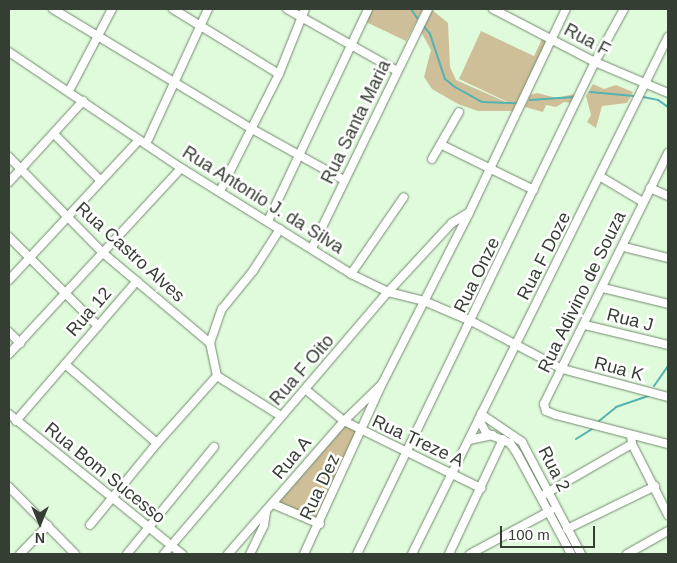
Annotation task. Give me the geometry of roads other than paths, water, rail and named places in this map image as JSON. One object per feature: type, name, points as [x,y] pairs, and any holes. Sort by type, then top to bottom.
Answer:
[{"type":"street","points":[[53,9],[252,129],[344,180]]},
{"type":"street","points":[[69,92],[112,9]]},
{"type":"street","points":[[172,9],[279,74]]},
{"type":"street","points":[[9,280],[101,181],[143,142],[208,9]]},
{"type":"street","points":[[287,9],[397,71]]},
{"type":"street","points":[[220,191],[279,74],[305,9]]},
{"type":"street","points":[[268,221],[368,9]]},
{"type":"street","name":"Rua Santa Maria","points":[[312,248],[428,9]]},
{"type":"street","name":"Rua F","points":[[494,9],[507,12],[595,62],[668,93]]},
{"type":"street","name":"Rua Dez","points":[[304,554],[320,524],[382,384],[523,104],[551,38],[566,9]]},
{"type":"street","name":"Rua Onze","points":[[357,554],[595,62],[624,9]]},
{"type":"street","name":"Rua F Doze","points":[[412,554],[451,472],[470,440],[601,176],[668,37]]},
{"type":"street","name":"Rua Antonio J. da Silva","points":[[10,54],[181,168],[351,274],[388,292],[424,301],[471,321],[516,346]]},
{"type":"street","points":[[9,182],[83,101]]},
{"type":"street","points":[[432,159],[442,145],[459,112]]},
{"type":"street","points":[[54,134],[101,181]]},
{"type":"street","points":[[442,145],[534,190]]},
{"type":"street","name":"Rua Adivino de Souza","points":[[631,435],[546,411],[544,404],[624,247],[643,202],[668,154]]},
{"type":"street","name":"Rua Castro Alves","points":[[9,157],[103,253],[210,343]]},
{"type":"street","points":[[9,354],[181,168]]},
{"type":"street","points":[[601,176],[643,202]]},
{"type":"street","points":[[650,188],[668,196]]},
{"type":"street","points":[[351,274],[404,197]]},
{"type":"street","name":"Rua F Oito","points":[[164,554],[388,292],[452,223],[469,213]]},
{"type":"street","points":[[280,229],[253,271],[222,309],[210,343],[217,376],[281,416]]},
{"type":"street","points":[[9,237],[64,296],[98,326]]},
{"type":"street","points":[[624,247],[668,258]]},
{"type":"street","name":"Rua 12","points":[[16,421],[137,280]]},
{"type":"street","points":[[603,288],[668,304]]},
{"type":"street","name":"Rua J","points":[[585,325],[668,345]]},
{"type":"street","points":[[9,332],[20,343]]},
{"type":"street","points":[[516,346],[562,369]]},
{"type":"street","points":[[65,364],[156,443]]},
{"type":"street","name":"Rua K","points":[[562,369],[668,397]]},
{"type":"street","points":[[90,525],[156,443],[217,376]]},
{"type":"street","name":"Rua A","points":[[228,554],[344,421],[382,384]]},
{"type":"street","name":"Rua Treze A","points":[[305,389],[344,421],[481,488]]},
{"type":"street","name":"Rua Bom Sucesso","points":[[9,414],[114,497],[182,554]]},
{"type":"street","name":"Rua 2","points":[[480,417],[484,430],[503,439],[518,454],[568,529],[581,554]]},
{"type":"street","name":"Rua 2","points":[[480,417],[522,442],[545,494],[550,512],[571,554]]},
{"type":"street","points":[[470,440],[492,435]]},
{"type":"street","points":[[668,444],[631,435],[632,444],[655,486],[668,515]]},
{"type":"street","points":[[449,554],[503,439]]},
{"type":"street","points":[[545,494],[632,444]]},
{"type":"street","points":[[127,554],[150,528],[214,446]]},
{"type":"street","points":[[568,529],[655,486]]},
{"type":"street","points":[[9,487],[75,554]]},
{"type":"street","points":[[273,504],[320,524]]},
{"type":"street","points":[[250,554],[264,525],[266,512]]},
{"type":"street","points":[[470,554],[550,512]]},
{"type":"street","points":[[20,554],[48,525]]},
{"type":"street","points":[[632,553],[668,531]]},
{"type":"waterway","points":[[411,9],[417,18]]},
{"type":"waterway","points":[[422,24],[430,34],[445,79],[455,87],[482,102],[518,103]]},
{"type":"waterway","points":[[590,92],[634,96]]},
{"type":"waterway","points":[[530,100],[574,97]]},
{"type":"waterway","points":[[643,97],[658,100],[668,107]]},
{"type":"waterway","points":[[654,386],[668,366]]},
{"type":"waterway","points":[[599,421],[616,407],[651,395]]},
{"type":"waterway","points":[[576,439],[595,427]]}]
